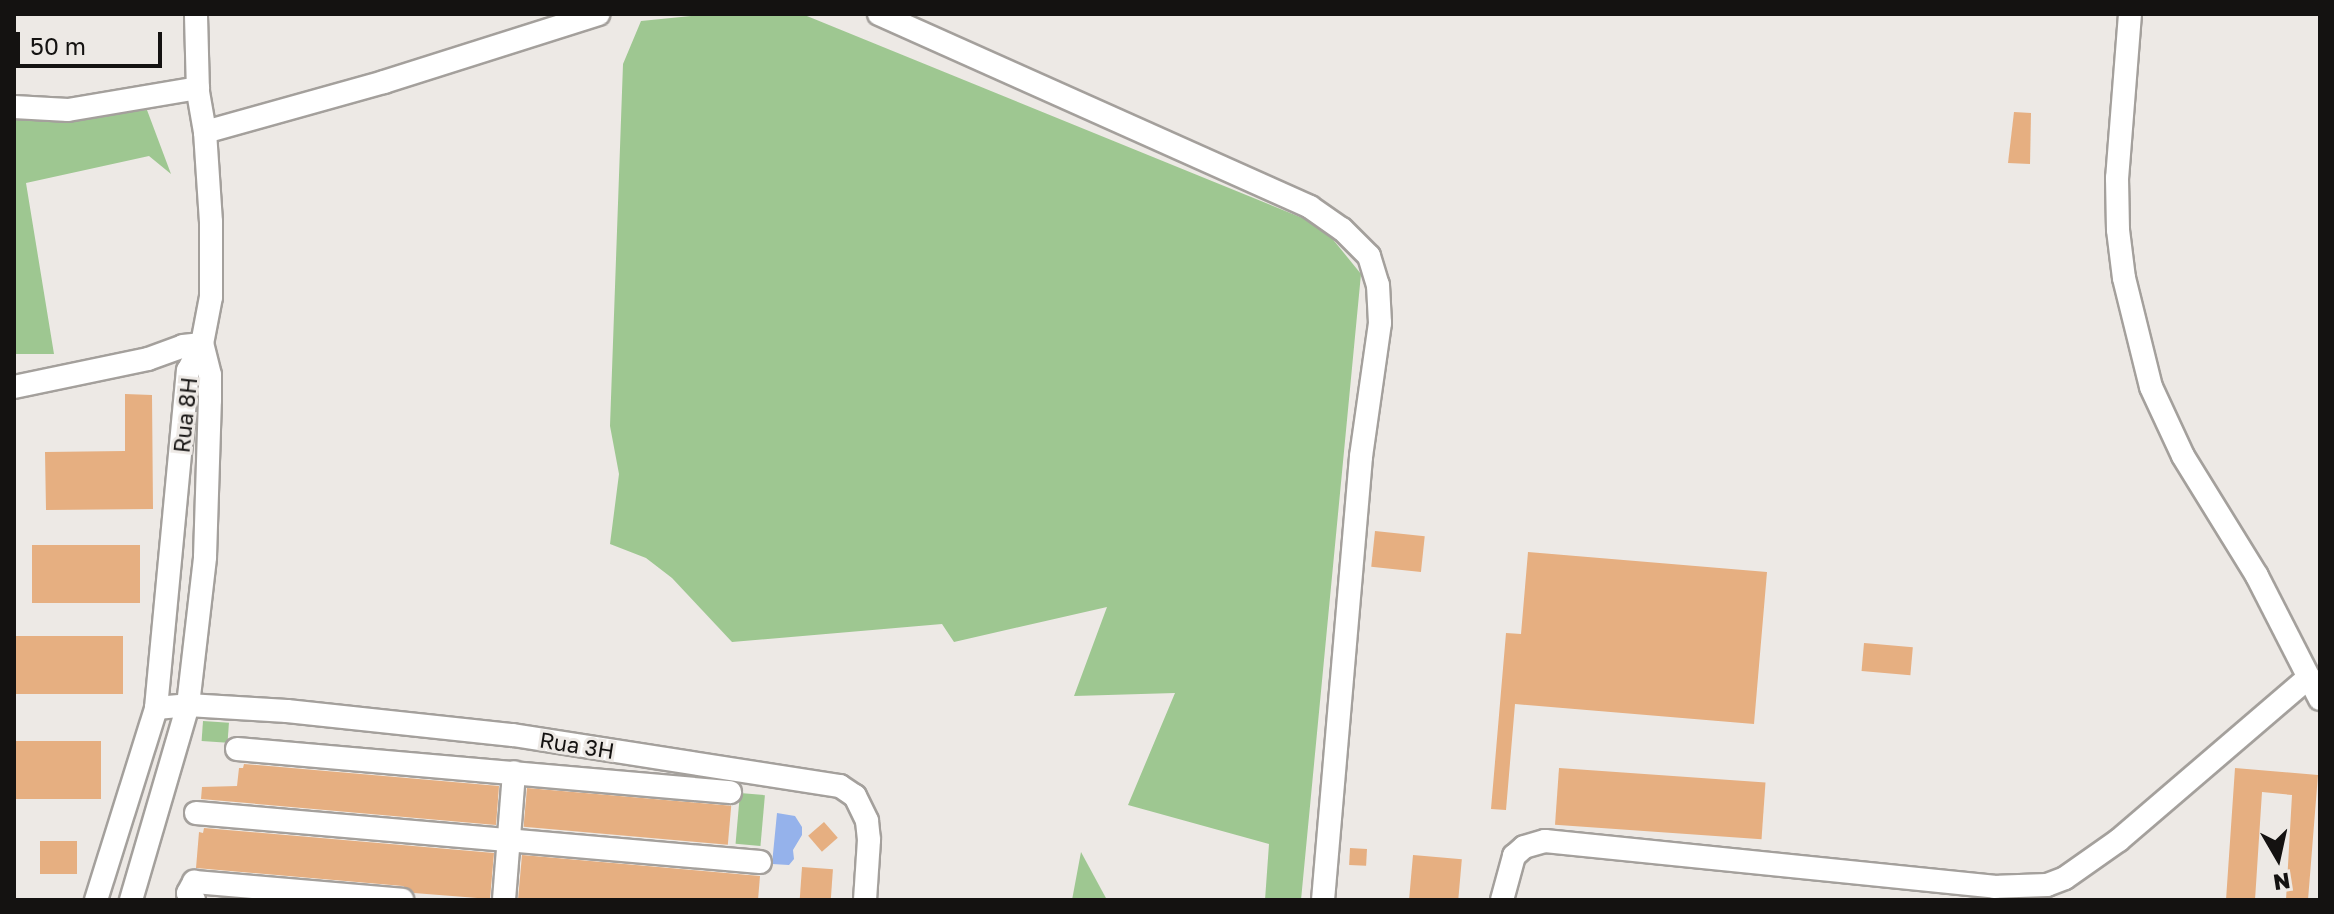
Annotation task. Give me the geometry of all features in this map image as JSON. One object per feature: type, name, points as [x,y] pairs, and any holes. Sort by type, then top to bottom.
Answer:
[{"type":"street","points":[[14,387],[148,359],[183,346],[202,344],[211,297],[212,266],[205,132],[198,88],[196,14]]},
{"type":"street","points":[[205,132],[384,82],[598,14]]},
{"type":"street","points":[[879,14],[1310,207],[1342,229],[1369,256],[1378,285],[1380,323],[1361,457],[1323,900]]},
{"type":"street","points":[[2130,14],[2118,164],[2118,230],[2136,333],[2151,387],[2183,456],[2257,576],[2320,699]]},
{"type":"street","points":[[14,107],[68,110],[198,88]]},
{"type":"street","name":"Rua 8H","points":[[131,900],[188,705],[205,557],[210,375],[202,344]]},
{"type":"street","name":"Rua 8H","points":[[96,900],[156,708],[188,371],[202,344]]},
{"type":"street","points":[[1502,900],[1514,856],[1524,847],[1545,841],[1994,887],[2047,885],[2065,878],[2119,840],[2309,677]]},
{"type":"street","name":"Rua 3H","points":[[156,708],[188,705],[287,711],[513,735],[840,786],[855,796],[867,821],[869,840],[865,900]]},
{"type":"street","points":[[237,749],[730,792]]},
{"type":"street","points":[[504,900],[514,772]]},
{"type":"street","points":[[196,813],[760,862]]},
{"type":"street","points":[[194,900],[188,893],[194,882],[402,900]]},
{"type":"green space","points":[[711,14],[802,14],[1322,226],[1361,274],[1301,900],[1265,900],[1269,844],[1128,805],[1175,693],[1074,696],[1107,607],[954,642],[942,624],[732,642],[672,578],[646,558],[610,544],[619,474],[610,426],[623,64],[641,21]]},
{"type":"green space","points":[[147,110],[171,174],[149,156],[26,183],[54,354],[14,354],[14,120]]},
{"type":"green space","points":[[203,721],[229,723],[228,743],[202,741]]},
{"type":"green space","points":[[740,793],[765,795],[760,846],[736,844]]},
{"type":"green space","points":[[1081,852],[1107,900],[1072,900]]},
{"type":"water","points":[[777,813],[795,816],[802,827],[802,835],[793,850],[794,859],[789,865],[772,864]]},
{"type":"building","points":[[2014,112],[2031,113],[2030,164],[2008,163]]},
{"type":"building","points":[[125,394],[152,395],[153,509],[46,510],[45,452],[125,451]]},
{"type":"building","points":[[1375,531],[1425,536],[1421,572],[1371,567]]},
{"type":"building","points":[[32,545],[140,545],[140,603],[32,603]]},
{"type":"building","points":[[1528,552],[1767,572],[1754,724],[1515,704],[1506,810],[1491,809],[1506,633],[1521,634]]},
{"type":"building","points":[[16,636],[123,636],[123,694],[16,694]]},
{"type":"building","points":[[1864,643],[1913,647],[1910,675],[1862,671]]},
{"type":"building","points":[[14,741],[101,741],[101,799],[14,799]]},
{"type":"building","points":[[244,764],[499,786],[496,825],[201,799],[202,787],[237,786],[239,768],[243,768]]},
{"type":"building","points":[[1559,768],[1765,782],[1762,839],[1555,825]]},
{"type":"building","points":[[2235,768],[2318,775],[2308,900],[2286,900],[2292,795],[2262,792],[2255,900],[2226,900]]},
{"type":"building","points":[[527,788],[731,806],[728,845],[524,827]]},
{"type":"building","points":[[824,822],[838,838],[822,852],[808,836]]},
{"type":"building","points":[[204,828],[494,853],[490,899],[414,893],[403,886],[196,868],[199,832],[203,833]]},
{"type":"building","points":[[40,841],[77,841],[77,874],[40,874]]},
{"type":"building","points":[[1350,848],[1367,849],[1366,866],[1349,865]]},
{"type":"building","points":[[522,855],[760,876],[758,900],[518,900]]},
{"type":"building","points":[[1413,855],[1462,859],[1458,900],[1409,900]]},
{"type":"building","points":[[802,867],[833,869],[831,900],[800,900]]}]
